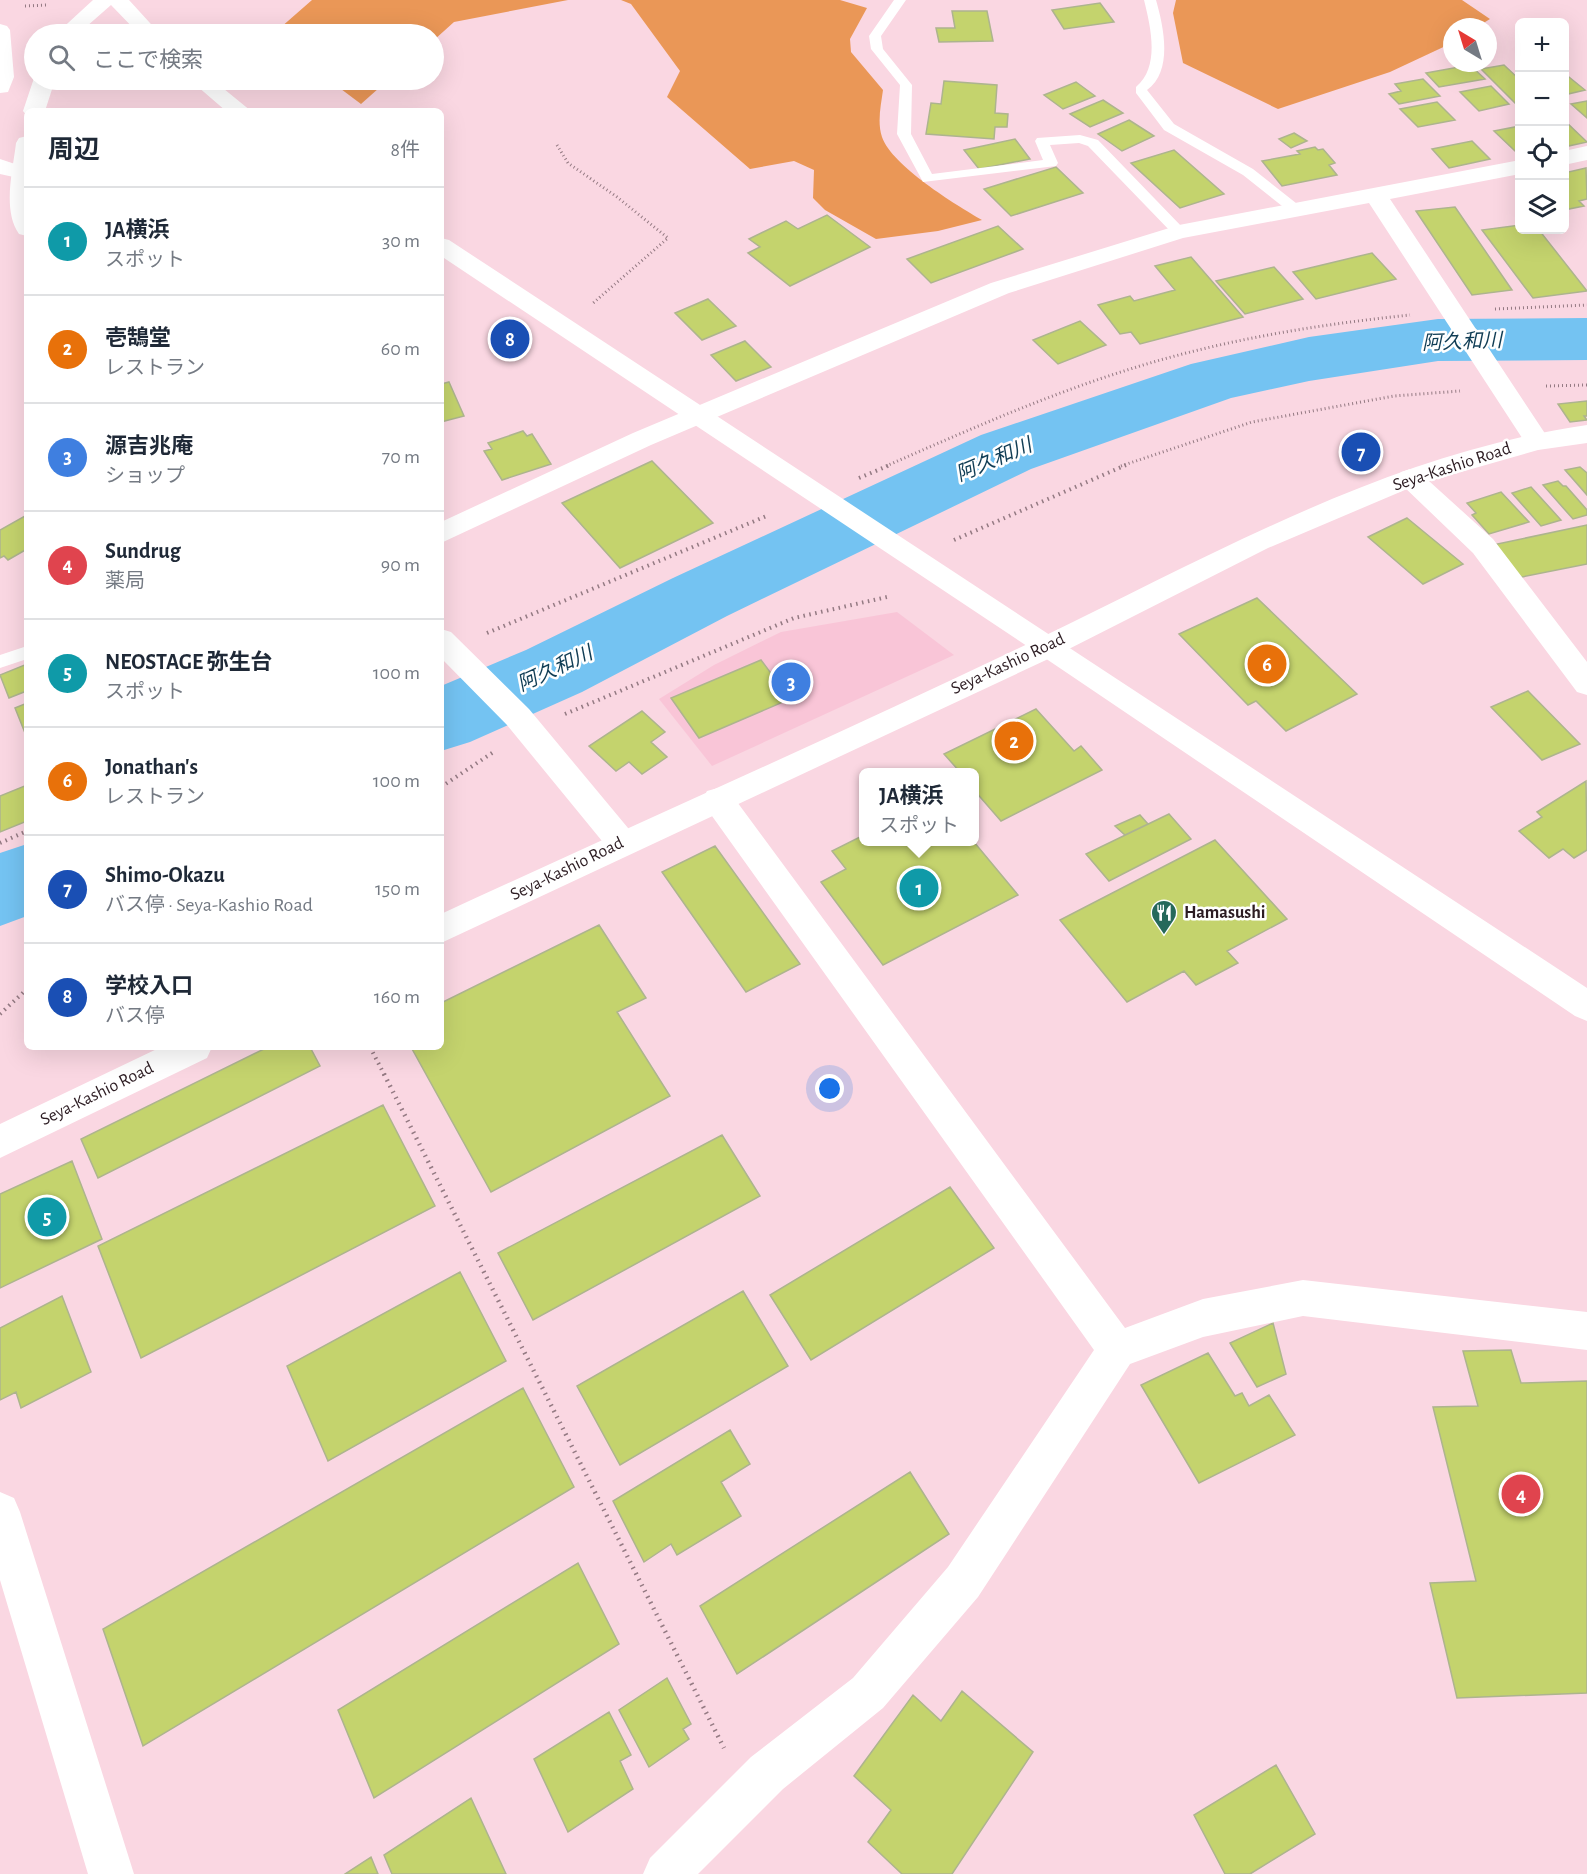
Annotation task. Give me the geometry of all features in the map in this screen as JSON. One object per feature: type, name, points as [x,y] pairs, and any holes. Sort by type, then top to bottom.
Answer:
[{"type":"street","points":[[77,24],[105,0]]},
{"type":"street","points":[[118,0],[141,24]]},
{"type":"street","points":[[0,30],[3,77],[0,87]]},
{"type":"street","points":[[34,108],[40,90]]},
{"type":"street","points":[[213,90],[236,108]]},
{"type":"street","points":[[1569,157],[1587,153]]},
{"type":"street","points":[[0,166],[23,174]]},
{"type":"street","points":[[24,166],[21,196],[24,212]]},
{"type":"street","points":[[444,531],[642,439],[1000,288],[1179,232],[1515,168]]},
{"type":"street","points":[[1376,195],[1537,441]]},
{"type":"street","points":[[444,247],[1049,646],[1587,1006]]},
{"type":"street","name":"Seya-Kashio Road","points":[[444,928],[1049,646],[1258,541],[1410,478],[1537,441],[1587,434]]},
{"type":"street","points":[[1410,478],[1483,546],[1587,684]]},
{"type":"street","points":[[452,650],[523,723],[622,843]]},
{"type":"street","points":[[718,800],[1117,1350]]},
{"type":"street","name":"Seya-Kashio Road","points":[[0,1142],[189,1050]]},
{"type":"street","points":[[666,1874],[767,1773],[868,1693],[963,1582],[1117,1350],[1203,1318],[1303,1298],[1587,1331]]},
{"type":"street","points":[[0,1512],[111,1874]]},
{"type":"lane","points":[[900,0],[875,36],[877,49],[906,85],[904,134],[928,178],[1051,163],[1042,141],[1080,140],[1093,143],[1179,232]]},
{"type":"lane","points":[[1150,0],[1157,34],[1156,60],[1151,80],[1140,90],[1169,127],[1248,172],[1296,210]]},
{"type":"lane","points":[[0,662],[24,653]]},
{"type":"path","points":[[22,7],[54,4]]},
{"type":"path","points":[[557,145],[568,163],[617,197],[668,238],[597,300],[561,325]]},
{"type":"path","points":[[859,478],[1056,395],[1163,359],[1253,337],[1334,322],[1456,318],[1587,305]]},
{"type":"path","points":[[954,540],[1119,467],[1252,422],[1394,396],[1499,381],[1587,385]]},
{"type":"path","points":[[452,650],[769,515]]},
{"type":"path","points":[[444,785],[523,723],[794,618],[887,597]]},
{"type":"path","points":[[0,843],[24,832]]},
{"type":"path","points":[[0,1014],[24,991]]},
{"type":"path","points":[[372,1050],[747,1794]]},
{"type":"shaded area","points":[[312,0],[568,0],[454,22],[444,31],[444,24],[285,24]]},
{"type":"shaded area","points":[[621,0],[840,0],[867,8],[850,39],[851,52],[883,90],[880,114],[882,137],[888,148],[911,172],[982,220],[938,231],[876,239],[825,210],[813,198],[814,170],[794,161],[750,169],[667,97],[680,71],[631,4]]},
{"type":"shaded area","points":[[1176,0],[1462,0],[1489,18],[1443,18],[1443,47],[1390,72],[1278,109],[1183,63],[1173,13]]},
{"type":"shaded area","points":[[342,90],[377,90],[361,104]]},
{"type":"shaded area","points":[[897,612],[954,655],[712,766],[659,699],[714,665],[781,632]]},
{"type":"building","points":[[1100,3],[1114,22],[1064,29],[1052,10]]},
{"type":"building","points":[[952,11],[987,11],[993,41],[939,42],[936,28],[955,28]]},
{"type":"building","points":[[1504,65],[1515,75],[1515,103],[1484,72],[1497,72],[1497,66]]},
{"type":"building","points":[[1443,70],[1443,72],[1478,72],[1485,79],[1439,87],[1426,73]]},
{"type":"building","points":[[1569,77],[1585,90],[1569,94]]},
{"type":"building","points":[[1423,79],[1440,96],[1399,104],[1389,94],[1401,91],[1395,84]]},
{"type":"building","points":[[944,81],[997,85],[995,113],[1008,114],[1007,127],[995,127],[994,139],[926,134],[931,103],[941,104]]},
{"type":"building","points":[[1076,82],[1095,96],[1063,109],[1044,95]]},
{"type":"building","points":[[1491,86],[1509,104],[1479,111],[1460,92]]},
{"type":"building","points":[[1103,100],[1123,113],[1090,127],[1070,114]]},
{"type":"building","points":[[1587,101],[1587,118],[1571,104]]},
{"type":"building","points":[[1437,102],[1455,120],[1418,127],[1400,109]]},
{"type":"building","points":[[1129,120],[1154,136],[1122,151],[1098,134]]},
{"type":"building","points":[[1569,125],[1587,142],[1569,146]]},
{"type":"building","points":[[1515,127],[1515,151],[1494,131]]},
{"type":"building","points":[[1294,133],[1307,141],[1291,148],[1279,139]]},
{"type":"building","points":[[1015,139],[1030,159],[979,169],[964,150]]},
{"type":"building","points":[[1472,141],[1490,159],[1449,168],[1432,149]]},
{"type":"building","points":[[1315,147],[1318,150],[1323,149],[1335,163],[1329,165],[1337,175],[1282,186],[1262,161],[1300,154],[1297,151]]},
{"type":"building","points":[[1174,150],[1224,194],[1180,208],[1131,163]]},
{"type":"building","points":[[1056,167],[1083,193],[1011,216],[984,189]]},
{"type":"building","points":[[1586,168],[1587,199],[1579,201],[1584,206],[1569,209],[1569,172]]},
{"type":"building","points":[[1455,207],[1512,290],[1472,295],[1416,211]]},
{"type":"building","points":[[827,215],[870,247],[790,286],[748,253],[760,247],[749,239],[786,221],[798,229]]},
{"type":"building","points":[[998,226],[1023,249],[931,283],[907,259]]},
{"type":"building","points":[[1515,226],[1515,234],[1542,234],[1587,291],[1533,298],[1482,230]]},
{"type":"building","points":[[1372,253],[1396,279],[1316,299],[1293,272]]},
{"type":"building","points":[[1191,257],[1243,317],[1140,344],[1131,332],[1120,334],[1098,305],[1130,296],[1134,301],[1175,290],[1155,266]]},
{"type":"building","points":[[1274,267],[1303,299],[1245,314],[1216,281]]},
{"type":"building","points":[[708,299],[736,326],[702,340],[675,313]]},
{"type":"building","points":[[1080,321],[1106,345],[1058,364],[1033,340]]},
{"type":"building","points":[[745,341],[771,367],[736,381],[711,355]]},
{"type":"building","points":[[449,382],[464,416],[444,421],[444,383]]},
{"type":"building","points":[[1587,401],[1587,416],[1584,416],[1587,420],[1570,422],[1558,404]]},
{"type":"building","points":[[523,431],[527,436],[532,434],[551,464],[502,480],[484,451],[492,449],[488,443]]},
{"type":"building","points":[[652,461],[713,523],[620,568],[562,503]]},
{"type":"building","points":[[1580,467],[1587,473],[1587,495],[1565,470]]},
{"type":"building","points":[[1558,481],[1566,486],[1587,510],[1587,515],[1573,519],[1543,485]]},
{"type":"building","points":[[1531,487],[1561,520],[1541,526],[1512,493]]},
{"type":"building","points":[[1501,492],[1529,522],[1489,534],[1472,515],[1476,513],[1467,503]]},
{"type":"building","points":[[24,517],[24,551],[8,560],[4,556],[0,558],[0,530]]},
{"type":"building","points":[[1407,518],[1463,564],[1423,584],[1368,537]]},
{"type":"building","points":[[1587,525],[1587,564],[1512,579],[1488,546]]},
{"type":"building","points":[[1257,598],[1357,694],[1286,731],[1256,701],[1248,705],[1179,634]]},
{"type":"building","points":[[761,660],[790,699],[699,738],[671,698]]},
{"type":"building","points":[[24,665],[24,692],[9,698],[0,675]]},
{"type":"building","points":[[1528,691],[1580,744],[1542,760],[1491,707]]},
{"type":"building","points":[[24,704],[24,730],[15,708]]},
{"type":"building","points":[[1036,709],[1074,751],[1081,746],[1102,770],[1001,821],[979,796],[979,768],[956,768],[944,754]]},
{"type":"building","points":[[642,711],[665,732],[651,742],[667,757],[642,774],[629,762],[616,771],[589,746]]},
{"type":"building","points":[[1586,781],[1587,850],[1574,858],[1563,849],[1549,858],[1519,831],[1542,817],[1537,812]]},
{"type":"building","points":[[24,786],[24,822],[0,832],[0,796]]},
{"type":"building","points":[[1169,814],[1191,839],[1109,881],[1086,854]]},
{"type":"building","points":[[1140,815],[1148,824],[1125,835],[1115,826]]},
{"type":"building","points":[[859,838],[859,846],[977,846],[1018,895],[883,965],[821,882],[846,869],[832,851]]},
{"type":"building","name":"Hamasushi","points":[[1215,840],[1287,919],[1227,951],[1238,963],[1196,985],[1184,971],[1127,1002],[1060,920]]},
{"type":"building","points":[[715,846],[800,964],[746,992],[662,872]]},
{"type":"building","points":[[599,925],[646,998],[617,1012],[670,1096],[491,1192],[413,1050],[444,1050],[444,1002]]},
{"type":"building","points":[[262,1050],[312,1050],[320,1066],[98,1178],[81,1139]]},
{"type":"building","points":[[383,1105],[435,1206],[141,1358],[98,1246]]},
{"type":"building","points":[[722,1135],[760,1196],[533,1320],[498,1253]]},
{"type":"building","points":[[72,1161],[102,1239],[0,1288],[0,1194]]},
{"type":"building","points":[[950,1187],[994,1248],[811,1360],[770,1295]]},
{"type":"building","points":[[460,1272],[506,1361],[328,1461],[287,1366]]},
{"type":"building","points":[[743,1291],[788,1366],[620,1465],[577,1386]]},
{"type":"building","points":[[62,1296],[91,1372],[21,1408],[16,1392],[0,1400],[0,1328]]},
{"type":"building","points":[[1273,1323],[1286,1374],[1257,1387],[1230,1343]]},
{"type":"building","points":[[1511,1350],[1521,1383],[1587,1381],[1587,1693],[1457,1698],[1430,1583],[1476,1581],[1433,1407],[1478,1406],[1463,1351]]},
{"type":"building","points":[[1208,1353],[1235,1396],[1242,1393],[1249,1406],[1269,1395],[1295,1435],[1199,1483],[1141,1385]]},
{"type":"building","points":[[523,1388],[574,1487],[143,1746],[103,1629]]},
{"type":"building","points":[[730,1430],[750,1464],[721,1482],[741,1516],[677,1555],[671,1544],[644,1562],[613,1501]]},
{"type":"building","points":[[910,1472],[949,1534],[737,1674],[700,1606]]},
{"type":"building","points":[[578,1563],[619,1644],[374,1798],[338,1710]]},
{"type":"building","points":[[667,1678],[691,1724],[683,1729],[689,1739],[649,1767],[619,1710]]},
{"type":"building","points":[[962,1691],[1033,1752],[952,1874],[902,1874],[868,1842],[891,1810],[854,1776],[913,1695],[941,1721]]},
{"type":"building","points":[[609,1712],[631,1755],[620,1761],[633,1789],[568,1832],[534,1759]]},
{"type":"building","points":[[1276,1765],[1315,1834],[1250,1874],[1225,1874],[1194,1815]]},
{"type":"building","points":[[471,1798],[506,1874],[392,1874],[384,1855]]},
{"type":"building","points":[[371,1857],[378,1874],[345,1874]]},
{"type":"waterway","name":"阿久和川","points":[[444,719],[554,671],[700,597],[1006,452],[1215,380],[1309,359],[1438,340],[1587,339]]},
{"type":"waterway","name":"阿久和川","points":[[0,890],[24,880]]},
{"type":"place","name":"学校入口","points":[[510,339]]},
{"type":"place","name":"Shimo-Okazu","points":[[1361,452]]},
{"type":"place","name":"Jonathan's","points":[[1267,664]]},
{"type":"place","name":"源吉兆庵","points":[[791,682]]},
{"type":"place","name":"壱鵠堂","points":[[1014,741]]},
{"type":"place","name":"JA横浜","points":[[919,888]]},
{"type":"place","name":"Hamasushi","points":[[1164,936]]},
{"type":"place","name":"NEOSTAGE 弥生台","points":[[47,1217]]},
{"type":"place","name":"Sundrug","points":[[1521,1494]]}]
